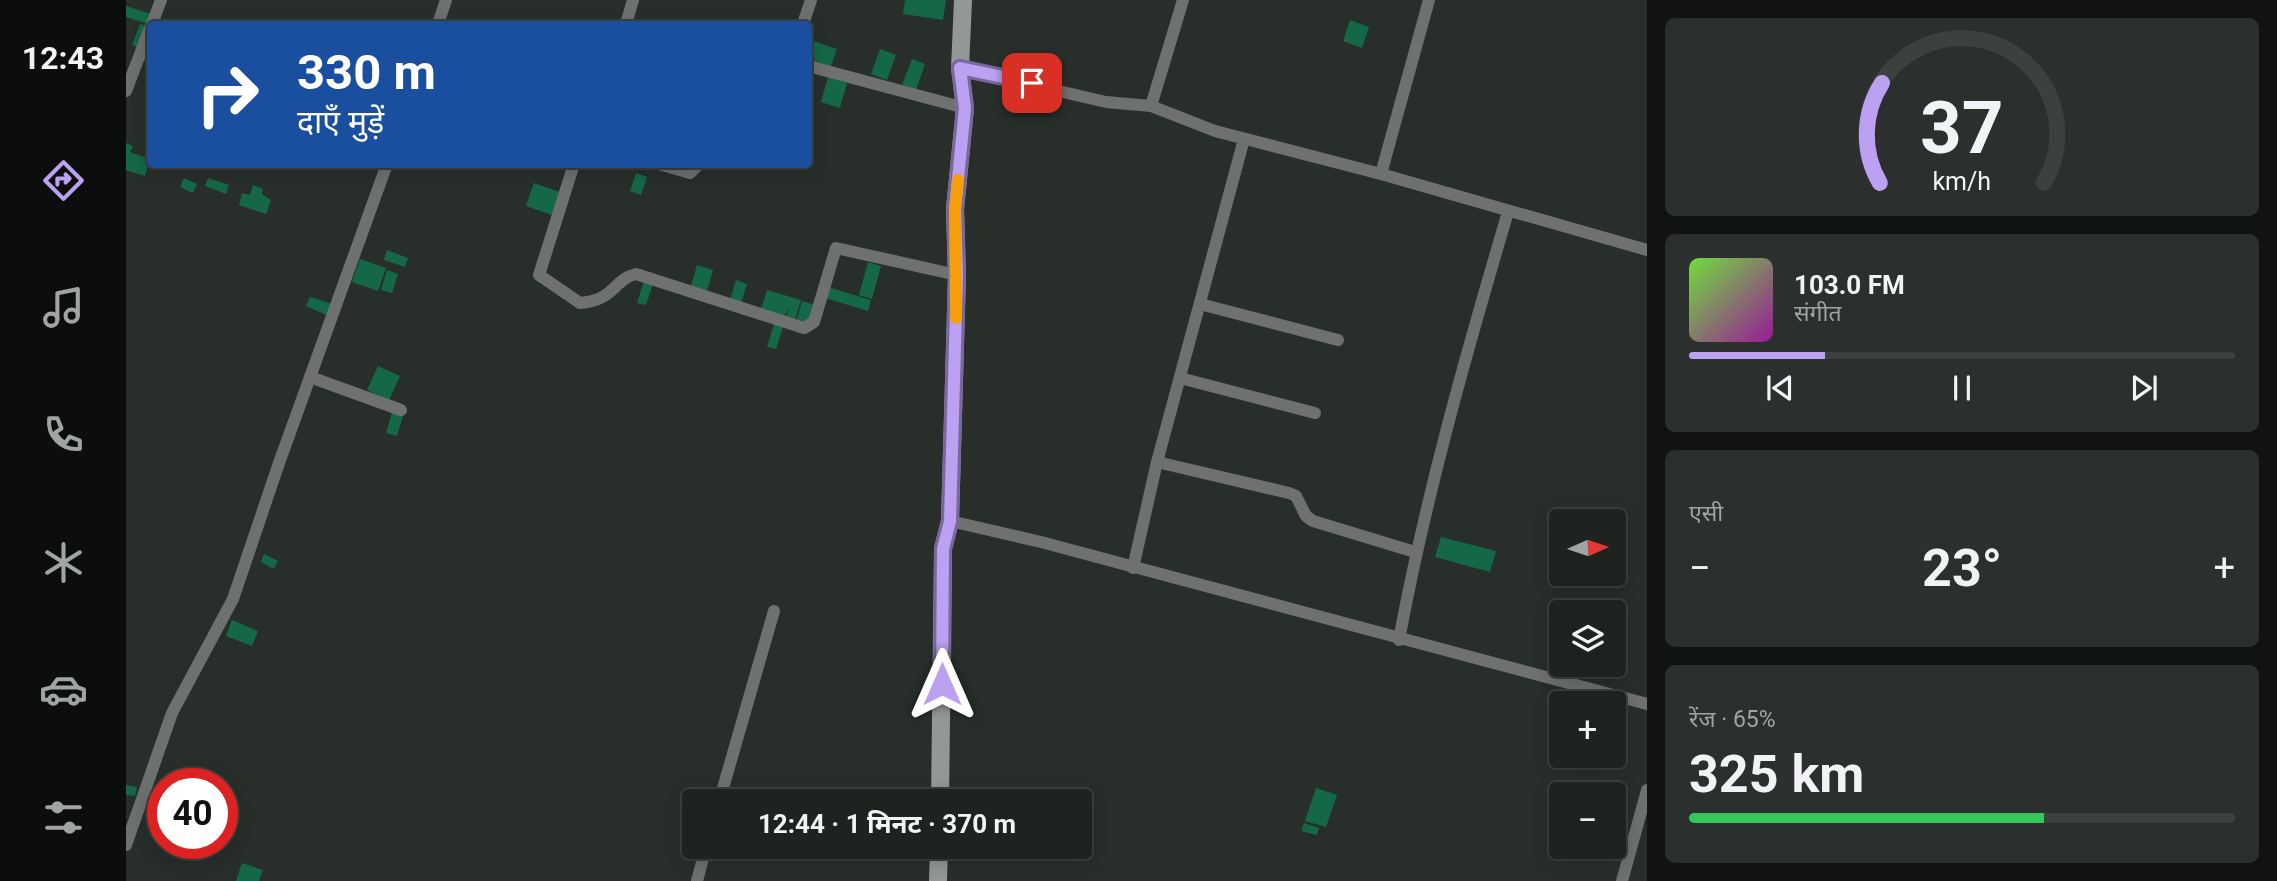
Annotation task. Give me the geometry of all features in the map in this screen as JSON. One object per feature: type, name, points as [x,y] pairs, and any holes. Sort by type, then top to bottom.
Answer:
[{"type":"street","points":[[153,21],[161,0]]},
{"type":"street","points":[[439,21],[446,0]]},
{"type":"street","points":[[627,21],[634,0]]},
{"type":"street","points":[[804,21],[811,0]]},
{"type":"street","points":[[940,789],[943,549],[950,521],[957,275],[955,209],[965,108],[960,68],[963,0]]},
{"type":"street","points":[[1151,106],[1183,0]]},
{"type":"street","points":[[1381,174],[1429,0]]},
{"type":"street","points":[[126,91],[147,36]]},
{"type":"street","points":[[812,67],[965,108]]},
{"type":"street","points":[[960,68],[1106,102],[1151,106],[1244,139],[1381,174],[1647,250]]},
{"type":"street","points":[[1133,568],[1157,462],[1244,139]]},
{"type":"street","points":[[126,845],[172,713],[233,599],[386,168]]},
{"type":"street","points":[[573,168],[540,275],[580,303],[606,297],[629,276],[636,274],[804,328],[814,322],[836,248],[957,275]]},
{"type":"street","points":[[673,168],[690,173],[695,168]]},
{"type":"street","points":[[1399,640],[1415,552],[1508,212]]},
{"type":"street","points":[[1200,304],[1338,340]]},
{"type":"street","points":[[310,377],[401,410]]},
{"type":"street","points":[[1180,378],[1315,413]]},
{"type":"street","points":[[1157,462],[1289,493],[1296,496],[1306,516],[1312,521],[1415,552]]},
{"type":"street","points":[[950,521],[1647,704]]},
{"type":"street","points":[[723,789],[774,611]]},
{"type":"street","points":[[1622,881],[1647,790]]},
{"type":"street","points":[[697,881],[703,859]]},
{"type":"street","points":[[938,881],[939,859]]},
{"type":"building","points":[[905,0],[946,0],[943,20],[903,14]]},
{"type":"building","points":[[126,6],[151,14],[147,24],[126,17]]},
{"type":"building","points":[[1350,20],[1369,27],[1362,48],[1343,41]]},
{"type":"building","points":[[140,24],[147,26],[140,48],[132,45]]},
{"type":"building","points":[[812,40],[837,49],[829,71],[812,65]]},
{"type":"building","points":[[880,49],[896,55],[887,80],[871,74]]},
{"type":"building","points":[[912,59],[925,64],[916,90],[902,85]]},
{"type":"building","points":[[828,77],[847,83],[840,108],[821,102]]},
{"type":"building","points":[[126,143],[133,146],[130,152],[147,158],[147,168],[145,176],[126,170]]},
{"type":"building","points":[[636,173],[647,177],[641,195],[630,191]]},
{"type":"building","points":[[184,178],[197,184],[193,193],[180,187]]},
{"type":"building","points":[[208,178],[229,185],[226,194],[205,186]]},
{"type":"building","points":[[534,183],[563,193],[555,216],[526,206]]},
{"type":"building","points":[[253,185],[263,189],[262,194],[271,200],[266,214],[239,205],[242,193],[250,195]]},
{"type":"building","points":[[387,250],[408,258],[405,267],[384,260]]},
{"type":"building","points":[[360,259],[386,268],[378,291],[352,282]]},
{"type":"building","points":[[868,262],[881,266],[872,299],[859,295]]},
{"type":"building","points":[[697,265],[713,270],[707,291],[691,286]]},
{"type":"building","points":[[387,270],[398,274],[392,293],[381,290]]},
{"type":"building","points":[[736,280],[747,284],[741,303],[730,300]]},
{"type":"building","points":[[644,281],[653,284],[646,305],[637,303]]},
{"type":"building","points":[[828,287],[871,300],[868,311],[825,298]]},
{"type":"building","points":[[767,290],[801,300],[795,320],[786,317],[789,307],[784,317],[761,309]]},
{"type":"building","points":[[310,297],[335,305],[331,317],[306,306]]},
{"type":"building","points":[[802,301],[815,305],[808,326],[796,322]]},
{"type":"building","points":[[774,324],[783,327],[776,349],[767,347]]},
{"type":"building","points":[[378,366],[400,376],[389,400],[367,390]]},
{"type":"building","points":[[392,412],[403,416],[397,436],[386,433]]},
{"type":"building","points":[[1441,537],[1496,551],[1490,572],[1435,557]]},
{"type":"building","points":[[264,554],[278,561],[274,569],[261,562]]},
{"type":"building","points":[[232,620],[258,631],[252,646],[226,636]]},
{"type":"building","points":[[126,785],[137,787],[135,796],[126,795]]},
{"type":"building","points":[[1316,788],[1337,795],[1326,827],[1305,821]]},
{"type":"building","points":[[1304,823],[1319,828],[1317,835],[1301,831]]},
{"type":"building","points":[[242,863],[263,870],[259,881],[236,881]]},
{"type":"slow traffic","points":[[956,318],[955,209],[958,180]]},
{"type":"route","points":[[942,684],[943,549],[950,521],[957,275],[955,209],[965,108],[960,68],[1032,83]]}]
